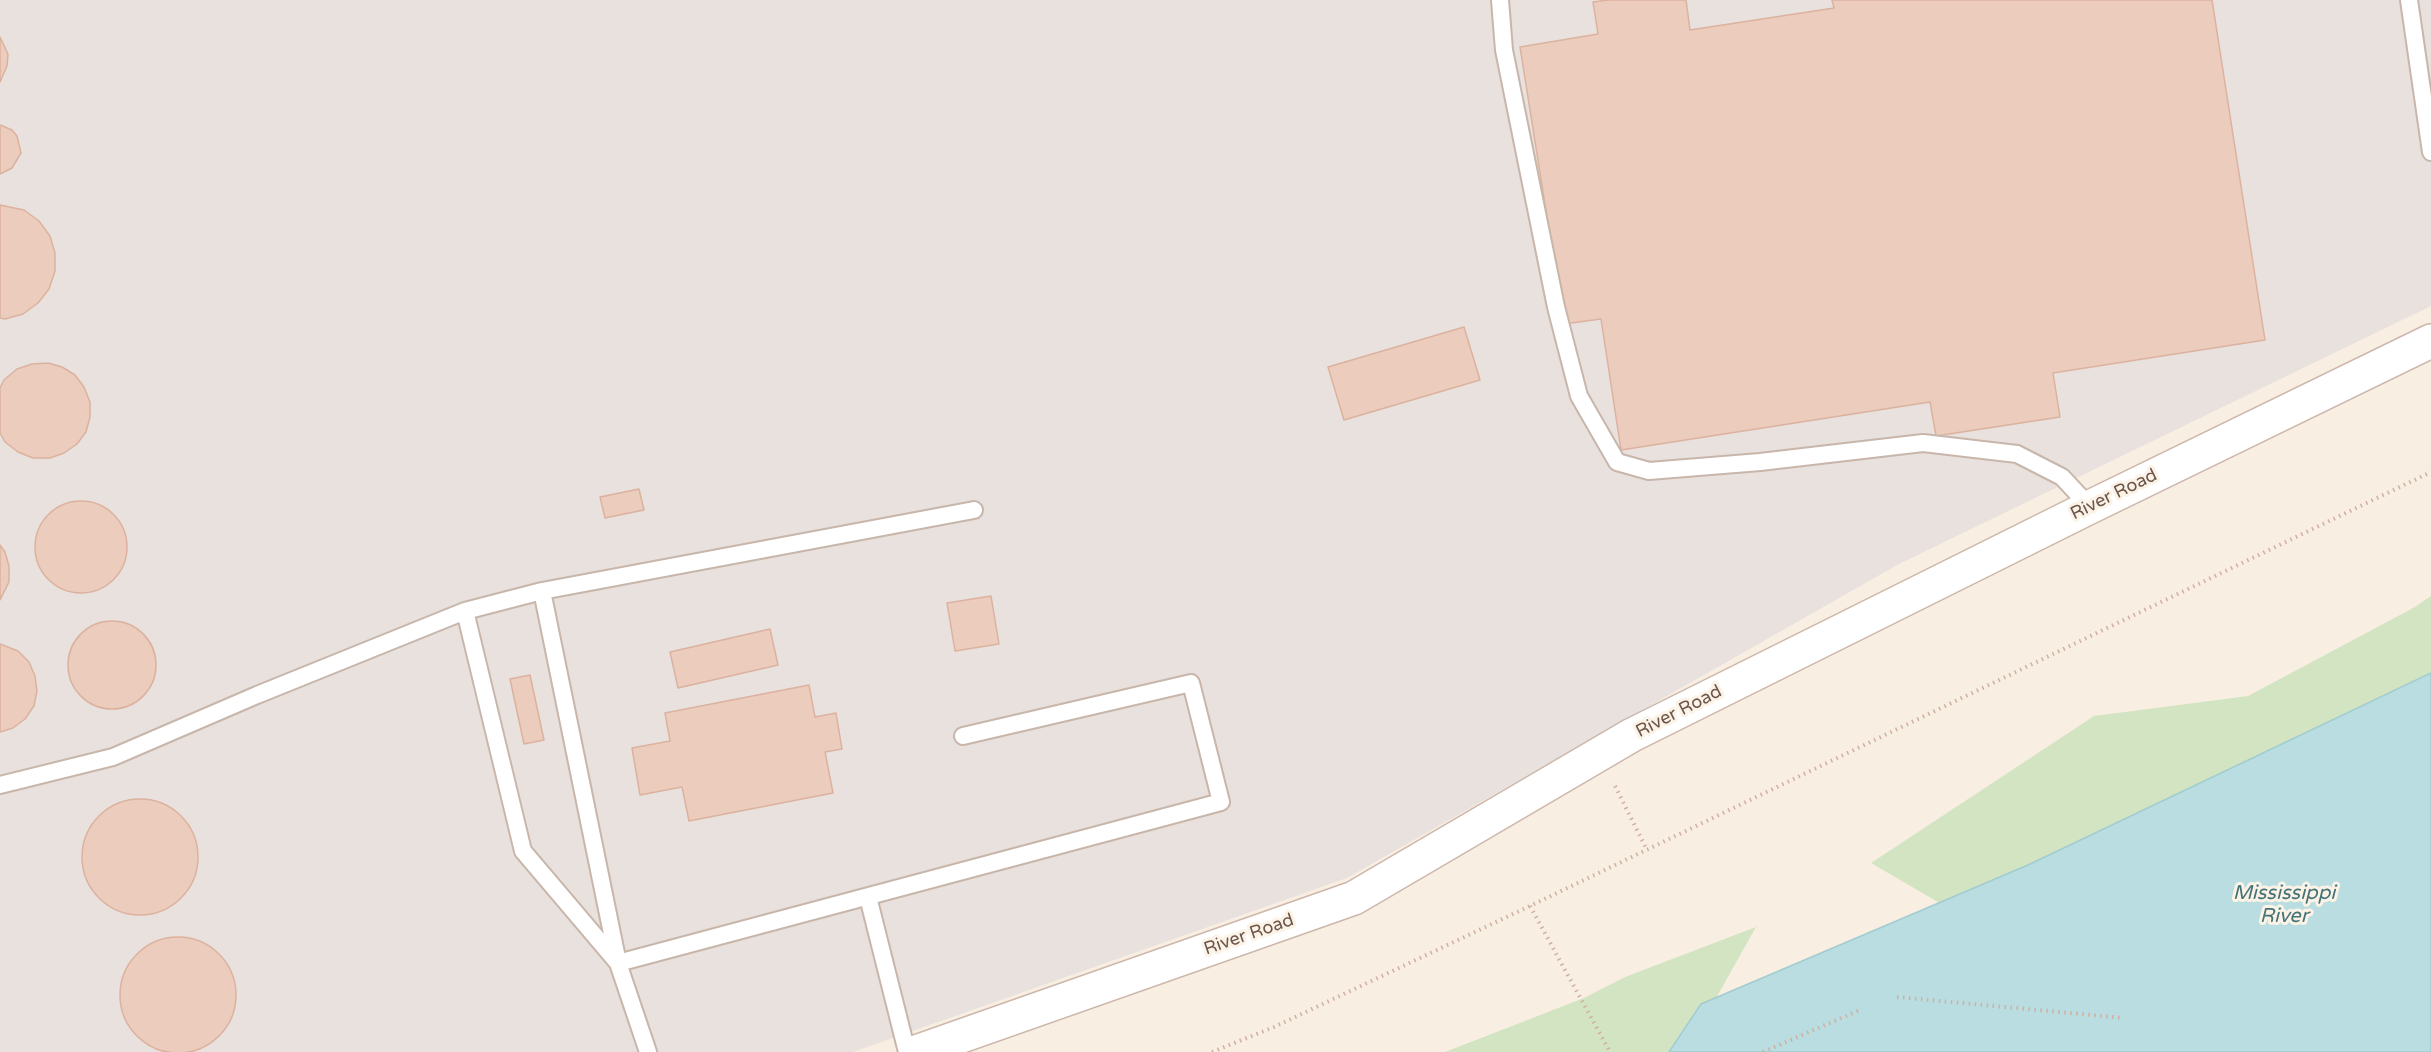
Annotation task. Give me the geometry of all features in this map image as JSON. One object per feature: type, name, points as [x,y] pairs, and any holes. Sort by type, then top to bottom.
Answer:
[{"type":"main road","name":"River Road","points":[[916,1052],[1354,898],[1643,730],[2090,507],[2431,341]]},
{"type":"lane","points":[[1500,0],[1504,50],[1556,307],[1578,396],[1617,462],[1649,471],[1760,462],[1923,443],[2017,454],[2062,477],[2090,507]]},
{"type":"lane","points":[[2409,0],[2431,152]]},
{"type":"lane","points":[[0,785],[112,757],[257,695],[465,612],[542,591],[974,510]]},
{"type":"lane","points":[[542,591],[618,963],[648,1052]]},
{"type":"lane","points":[[465,612],[523,851],[618,963]]},
{"type":"lane","points":[[618,963],[1221,802],[1191,683],[963,736]]},
{"type":"lane","points":[[868,897],[907,1052]]},
{"type":"path","points":[[1212,1052],[1274,1027],[1530,906],[2431,472]]},
{"type":"path","points":[[1600,754],[1647,850]]},
{"type":"path","points":[[1530,906],[1610,1052]]},
{"type":"path","points":[[1897,997],[2124,1018]]},
{"type":"path","points":[[1763,1052],[1862,1010]]},
{"type":"shaded area","points":[[0,0],[2431,0],[2431,306],[1899,564],[1347,878],[853,1052],[0,1052]]},
{"type":"green space","points":[[2431,596],[2431,721],[1967,919],[1871,863],[2094,716],[2248,696],[2415,607]]},
{"type":"green space","points":[[1756,927],[1697,1032],[1682,1052],[1445,1052],[1584,998],[1625,977]]},
{"type":"water","name":"Mississippi River","points":[[2431,673],[2431,1052],[1669,1052],[1701,1004],[2028,865]]},
{"type":"building","points":[[1686,0],[1690,30],[1834,8],[1832,0],[2212,0],[2265,340],[2053,373],[2060,417],[1936,436],[1930,402],[1621,450],[1601,319],[1564,324],[1520,47],[1598,34],[1593,2]]},
{"type":"building","points":[[0,37],[8,54],[7,66],[0,82]]},
{"type":"building","points":[[0,125],[12,130],[17,136],[21,153],[12,168],[0,174]]},
{"type":"building","points":[[0,205],[24,210],[39,221],[50,236],[55,253],[55,271],[49,289],[38,303],[23,314],[5,319],[0,318]]},
{"type":"building","points":[[1464,327],[1480,380],[1344,420],[1328,367]]},
{"type":"building","points":[[48,363],[62,367],[75,375],[84,387],[90,402],[90,417],[86,432],[77,444],[64,453],[50,458],[33,458],[18,452],[5,442],[0,433],[0,388],[4,380],[17,369],[32,364]]},
{"type":"building","points":[[639,489],[644,510],[605,518],[600,497]]},
{"type":"building","points":[[81,501],[98,505],[113,515],[123,530],[127,547],[123,564],[113,579],[98,589],[81,593],[64,589],[49,579],[39,564],[35,547],[39,530],[49,515],[64,505]]},
{"type":"building","points":[[0,545],[5,552],[9,566],[9,582],[0,600]]},
{"type":"building","points":[[991,596],[999,644],[955,651],[947,603]]},
{"type":"building","points":[[112,621],[129,625],[143,634],[152,648],[156,665],[152,682],[143,696],[129,705],[112,709],[95,705],[81,696],[72,682],[68,665],[72,648],[81,634],[95,625]]},
{"type":"building","points":[[770,629],[778,665],[678,688],[670,652]]},
{"type":"building","points":[[0,644],[18,651],[29,662],[35,676],[37,691],[34,706],[25,719],[13,728],[0,732]]},
{"type":"building","points":[[530,675],[544,740],[524,744],[510,679]]},
{"type":"building","points":[[809,685],[815,717],[836,713],[842,749],[825,752],[833,793],[689,821],[682,787],[640,795],[632,748],[670,741],[665,713]]},
{"type":"building","points":[[140,799],[162,803],[181,816],[194,835],[198,857],[194,879],[181,898],[162,911],[140,915],[118,911],[99,898],[86,879],[82,857],[86,835],[99,816],[118,803]]},
{"type":"building","points":[[178,937],[200,941],[219,954],[232,973],[236,995],[232,1017],[219,1036],[200,1049],[178,1053],[156,1049],[137,1036],[124,1017],[120,995],[124,973],[137,954],[156,941]]}]
